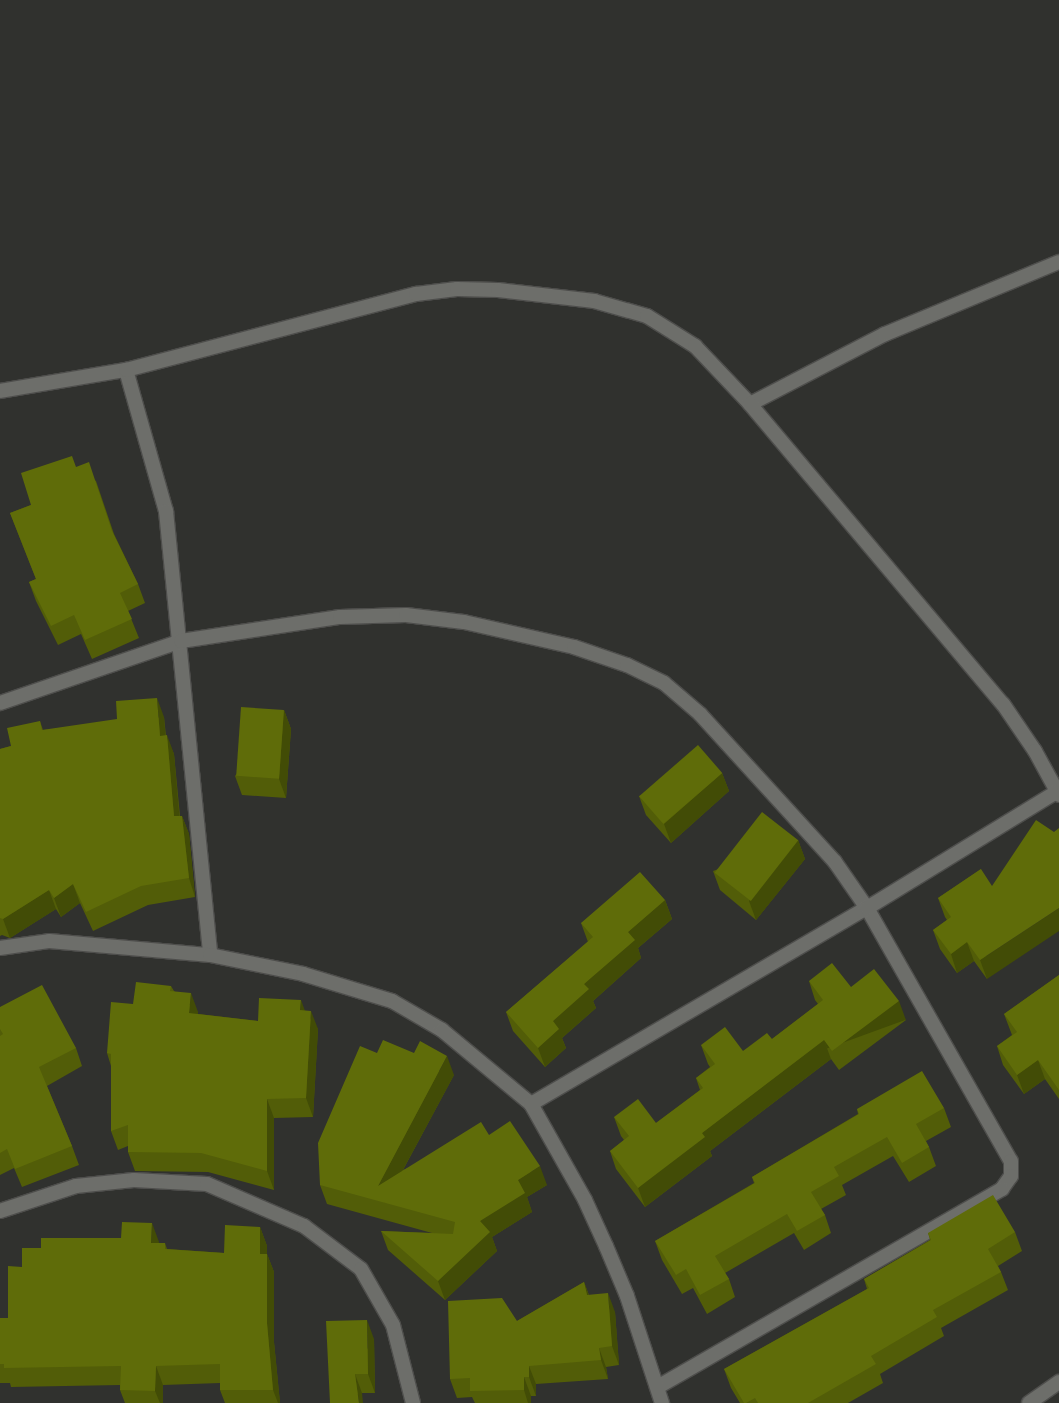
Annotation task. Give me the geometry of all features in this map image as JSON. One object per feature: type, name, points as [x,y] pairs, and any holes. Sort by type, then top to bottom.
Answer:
[{"type":"street","points":[[750,404],[885,334],[1059,262]]},
{"type":"street","points":[[0,391],[126,370],[416,294],[457,289],[498,290],[594,301],[647,316],[694,346],[750,404],[1004,704],[1036,751],[1057,794],[867,908],[531,1104]]},
{"type":"street","points":[[126,370],[166,511],[181,641],[210,954]]},
{"type":"street","points":[[0,702],[181,641],[340,617],[406,615],[464,622],[574,648],[627,665],[664,683],[700,714],[835,862],[867,908],[1011,1160],[1011,1176],[1002,1189],[659,1386]]},
{"type":"street","points":[[0,948],[48,941],[210,954],[303,974],[392,1001],[442,1030],[531,1104],[585,1200],[606,1246],[627,1296],[659,1386],[662,1403]]},
{"type":"street","points":[[0,1211],[76,1186],[134,1180],[206,1184],[304,1226],[361,1269],[393,1325],[413,1403]]},
{"type":"street","points":[[1029,1403],[1059,1382]]},
{"type":"building","points":[[72,456],[76,467],[89,462],[112,531],[138,584],[120,593],[132,619],[85,640],[74,615],[51,626],[29,582],[36,579],[10,513],[31,505],[21,473]]},
{"type":"building","points":[[157,698],[160,736],[167,735],[174,816],[182,816],[189,878],[141,886],[86,912],[73,884],[54,898],[49,890],[3,919],[0,918],[0,749],[11,746],[7,728],[40,721],[42,730],[117,719],[116,701]]},
{"type":"building","points":[[241,707],[284,710],[279,779],[236,776]]},
{"type":"building","points":[[698,745],[722,773],[663,824],[639,796]]},
{"type":"building","points":[[762,812],[798,840],[751,901],[715,873]]},
{"type":"building","points":[[1036,820],[1054,832],[1059,828],[1059,908],[980,960],[967,942],[951,954],[933,930],[951,917],[938,898],[981,869],[992,886]]},
{"type":"building","points":[[640,872],[665,900],[628,932],[635,940],[584,984],[589,989],[553,1021],[559,1029],[538,1048],[506,1012],[593,937],[581,923]]},
{"type":"building","points":[[832,963],[851,987],[874,969],[899,1001],[832,1051],[824,1040],[702,1133],[705,1137],[638,1188],[610,1151],[629,1136],[614,1117],[638,1099],[656,1123],[703,1088],[696,1078],[715,1064],[701,1045],[725,1027],[743,1051],[767,1033],[772,1039],[823,1000],[809,981]]},
{"type":"building","points":[[1059,975],[1059,1090],[1038,1060],[1017,1075],[997,1046],[1017,1032],[1004,1014]]},
{"type":"building","points":[[136,982],[171,986],[170,991],[191,993],[189,1013],[258,1021],[259,998],[301,1000],[300,1010],[311,1011],[306,1098],[267,1099],[267,1171],[201,1153],[128,1152],[128,1125],[111,1131],[111,1054],[107,1053],[111,1002],[133,1004]]},
{"type":"building","points":[[42,985],[76,1048],[39,1067],[72,1146],[15,1169],[7,1149],[0,1153],[0,1036],[3,1034],[0,1029],[0,1007]]},
{"type":"building","points":[[383,1040],[414,1053],[420,1041],[447,1056],[378,1186],[481,1122],[489,1135],[510,1121],[540,1166],[518,1180],[525,1193],[480,1221],[490,1232],[438,1281],[381,1231],[453,1234],[455,1222],[320,1185],[318,1143],[360,1046],[377,1053]]},
{"type":"building","points":[[922,1071],[944,1108],[916,1124],[929,1147],[902,1163],[887,1137],[834,1167],[839,1176],[811,1192],[825,1215],[797,1231],[787,1214],[715,1256],[729,1279],[700,1295],[686,1269],[676,1275],[655,1241],[755,1183],[752,1177],[859,1114],[857,1109]]},
{"type":"building","points":[[993,1195],[1015,1232],[988,1249],[1001,1272],[933,1310],[937,1317],[871,1356],[876,1364],[808,1403],[758,1403],[755,1398],[744,1403],[724,1369],[869,1288],[864,1279],[931,1240],[928,1233]]},
{"type":"building","points":[[122,1222],[152,1223],[151,1243],[165,1243],[165,1249],[224,1253],[225,1225],[260,1227],[260,1254],[267,1254],[267,1323],[273,1390],[220,1390],[220,1364],[156,1366],[155,1391],[120,1390],[121,1366],[4,1368],[4,1364],[0,1364],[0,1318],[8,1318],[8,1266],[22,1267],[22,1248],[41,1248],[41,1238],[121,1238]]},
{"type":"building","points":[[584,1282],[587,1295],[608,1293],[612,1346],[599,1348],[601,1360],[529,1366],[529,1377],[524,1377],[524,1390],[470,1391],[470,1378],[450,1379],[448,1301],[502,1298],[517,1321]]},
{"type":"building","points":[[367,1320],[368,1374],[355,1374],[359,1403],[330,1403],[326,1321]]}]
